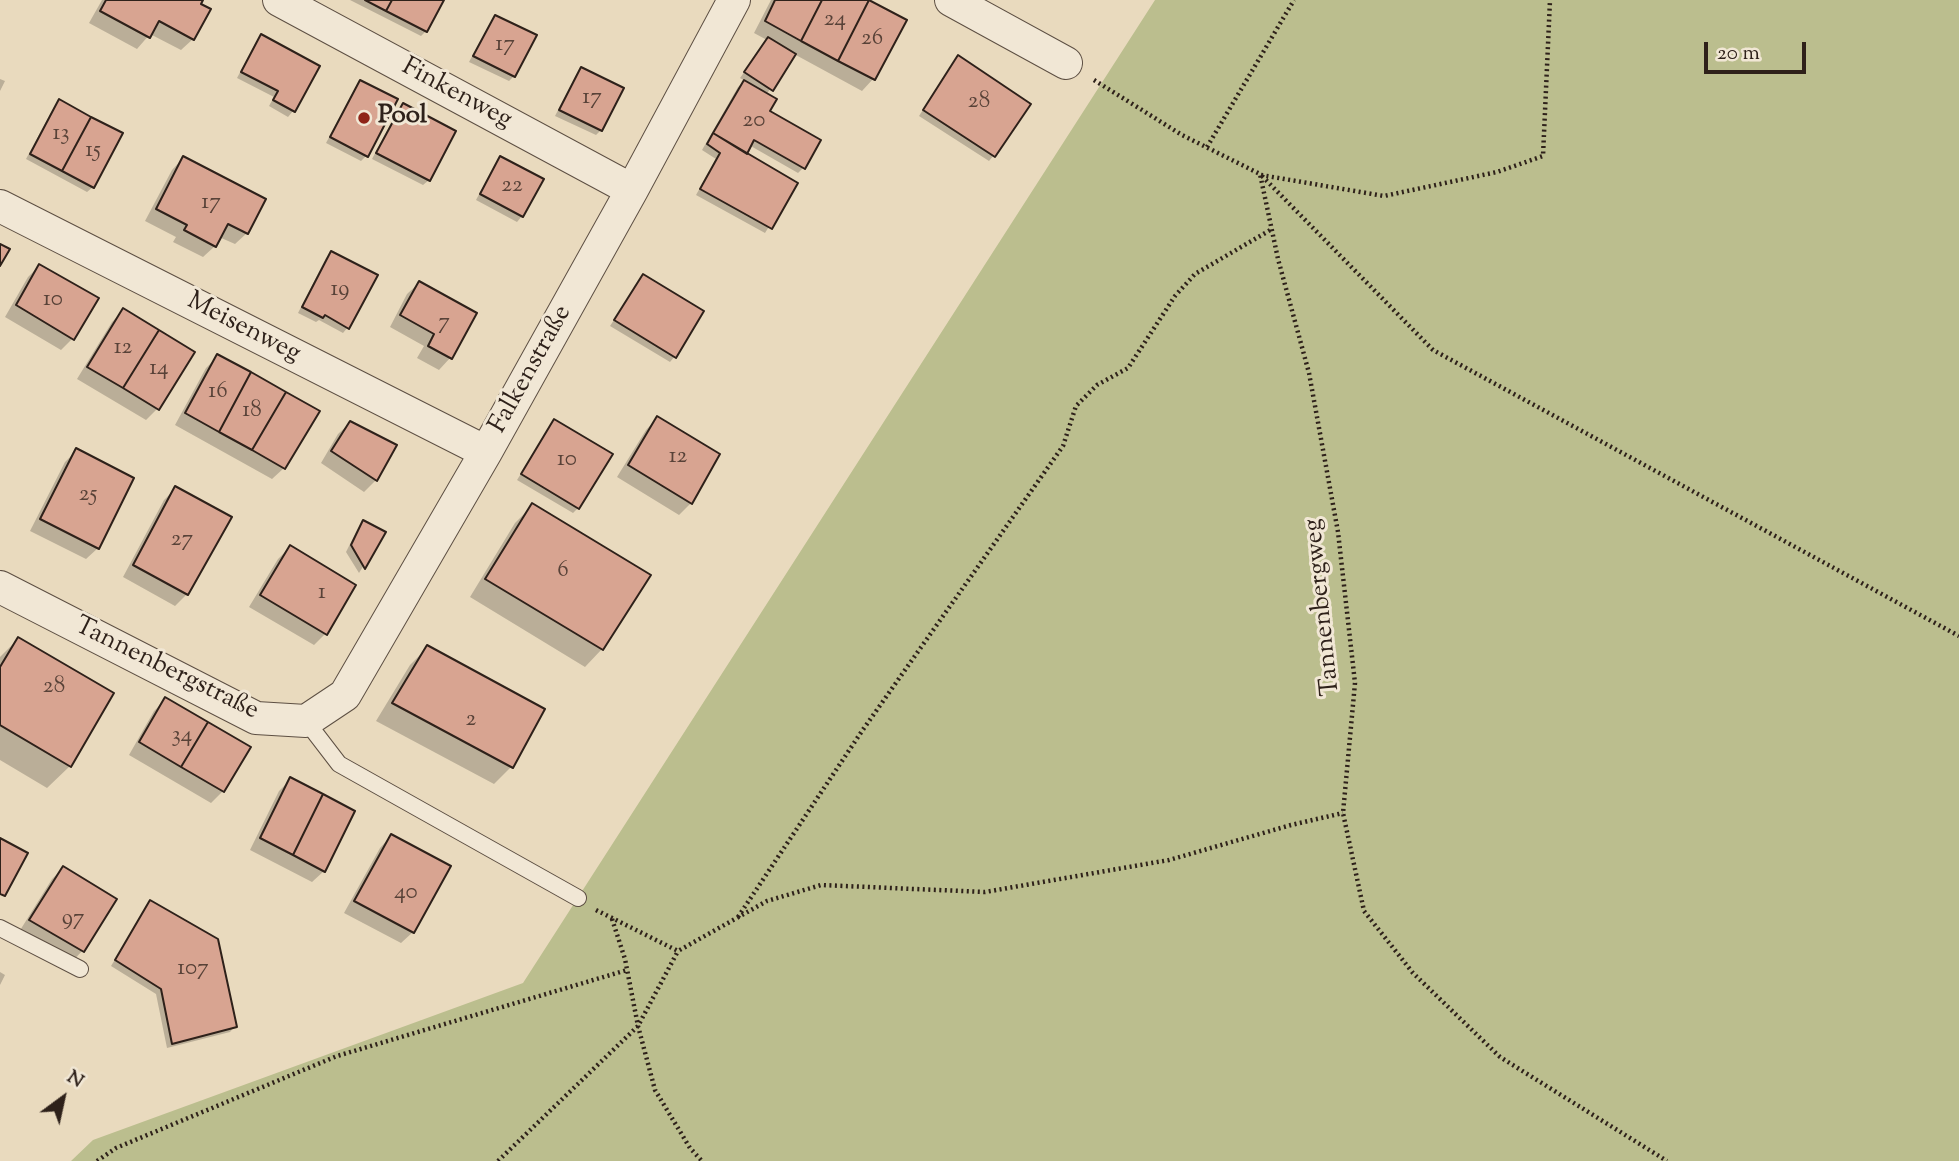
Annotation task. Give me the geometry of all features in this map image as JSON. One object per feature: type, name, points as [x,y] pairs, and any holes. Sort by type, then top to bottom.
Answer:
[{"type":"street","name":"Finkenweg","points":[[279,0],[632,190]]},
{"type":"street","name":"Falkenstraße","points":[[306,721],[345,695],[486,452],[734,0]]},
{"type":"street","points":[[951,0],[1066,63]]},
{"type":"street","name":"Meisenweg","points":[[0,206],[486,452]]},
{"type":"street","name":"Tannenbergstraße","points":[[0,587],[256,718],[306,721]]},
{"type":"lane","points":[[306,721],[339,764],[578,898]]},
{"type":"lane","points":[[0,928],[80,969]]},
{"type":"path","points":[[1207,148],[1294,0]]},
{"type":"path","points":[[1066,63],[1182,135],[1260,174],[1384,196],[1497,172],[1543,156],[1550,0]]},
{"type":"path","points":[[1260,174],[1433,350],[1959,636]]},
{"type":"path","name":"Tannenbergweg","points":[[1260,174],[1309,373],[1338,533],[1355,683],[1343,813],[1364,911],[1413,973],[1500,1057],[1667,1161]]},
{"type":"path","points":[[738,918],[862,731],[1063,446],[1076,407],[1097,385],[1128,368],[1175,296],[1195,274],[1272,229]]},
{"type":"path","points":[[498,1161],[638,1026],[678,951],[766,901],[821,885],[985,892],[1169,860],[1343,813]]},
{"type":"path","points":[[578,898],[612,919],[678,951]]},
{"type":"path","points":[[612,919],[627,970],[655,1090],[690,1148],[702,1161]]},
{"type":"path","points":[[97,1161],[116,1148],[337,1056],[627,970]]},
{"type":"green space","points":[[1155,0],[1959,0],[1959,1161],[71,1161],[93,1140],[523,983]]},
{"type":"building","points":[[106,0],[203,0],[201,4],[211,9],[194,40],[159,21],[150,38],[100,11]]},
{"type":"building","points":[[365,0],[392,0],[386,11]]},
{"type":"building","points":[[392,0],[444,0],[427,32],[386,11]]},
{"type":"building","points":[[775,0],[822,0],[801,41],[765,21]]},
{"type":"building","points":[[822,0],[869,0],[838,61],[801,41]]},
{"type":"building","points":[[869,0],[907,20],[875,80],[838,61]]},
{"type":"building","points":[[495,15],[537,35],[515,77],[473,56]]},
{"type":"building","points":[[261,34],[320,66],[295,112],[273,100],[278,91],[241,72]]},
{"type":"building","points":[[768,37],[796,54],[773,91],[744,72]]},
{"type":"building","points":[[958,55],[1031,104],[995,157],[923,110]]},
{"type":"building","points":[[581,67],[624,88],[602,131],[559,110]]},
{"type":"building","name":"Pool","points":[[360,80],[398,99],[368,157],[330,137]]},
{"type":"building","points":[[744,80],[777,99],[770,111],[821,140],[805,169],[754,140],[747,154],[713,133]]},
{"type":"building","points":[[59,99],[91,117],[62,171],[30,154]]},
{"type":"building","points":[[403,103],[456,131],[430,181],[376,153]]},
{"type":"building","points":[[91,117],[123,133],[94,188],[62,171]]},
{"type":"building","points":[[713,133],[798,183],[772,229],[700,189],[720,153],[707,144]]},
{"type":"building","points":[[183,156],[266,199],[248,234],[228,224],[216,247],[184,230],[187,225],[156,209]]},
{"type":"building","points":[[500,156],[544,179],[523,217],[480,194]]},
{"type":"building","points":[[0,244],[10,249],[0,266]]},
{"type":"building","points":[[331,251],[378,275],[349,329],[325,315],[323,318],[302,307]]},
{"type":"building","points":[[39,264],[99,298],[74,340],[16,305]]},
{"type":"building","points":[[643,274],[704,311],[676,358],[614,320]]},
{"type":"building","points":[[419,281],[477,313],[452,359],[428,346],[434,334],[400,315]]},
{"type":"building","points":[[123,308],[159,330],[123,388],[87,367]]},
{"type":"building","points":[[159,330],[195,352],[159,410],[123,388]]},
{"type":"building","points":[[217,354],[251,372],[219,432],[185,413]]},
{"type":"building","points":[[251,372],[286,392],[252,450],[219,432]]},
{"type":"building","points":[[286,392],[320,411],[285,469],[252,450]]},
{"type":"building","points":[[657,416],[720,454],[692,504],[628,465]]},
{"type":"building","points":[[554,419],[613,454],[579,509],[521,474]]},
{"type":"building","points":[[350,421],[397,445],[377,481],[331,451]]},
{"type":"building","points":[[76,448],[134,478],[99,549],[40,519]]},
{"type":"building","points":[[175,486],[232,517],[188,595],[133,565]]},
{"type":"building","points":[[532,503],[651,575],[603,650],[485,579]]},
{"type":"building","points":[[363,520],[386,532],[365,569],[351,545]]},
{"type":"building","points":[[290,545],[356,585],[327,635],[260,595]]},
{"type":"building","points":[[18,637],[114,693],[71,767],[0,725],[0,667]]},
{"type":"building","points":[[427,645],[545,709],[513,768],[392,703]]},
{"type":"building","points":[[165,697],[208,722],[181,767],[139,742]]},
{"type":"building","points":[[208,722],[251,747],[224,792],[181,767]]},
{"type":"building","points":[[290,777],[323,794],[293,855],[260,838]]},
{"type":"building","points":[[323,794],[355,811],[325,872],[293,855]]},
{"type":"building","points":[[391,834],[451,866],[414,933],[354,901]]},
{"type":"building","points":[[0,838],[28,853],[5,896],[0,894]]},
{"type":"building","points":[[63,866],[117,899],[84,952],[29,920]]},
{"type":"building","points":[[150,900],[218,939],[237,1027],[172,1044],[161,989],[115,960]]},
{"type":"place","name":"Pool","points":[[364,118]]}]
